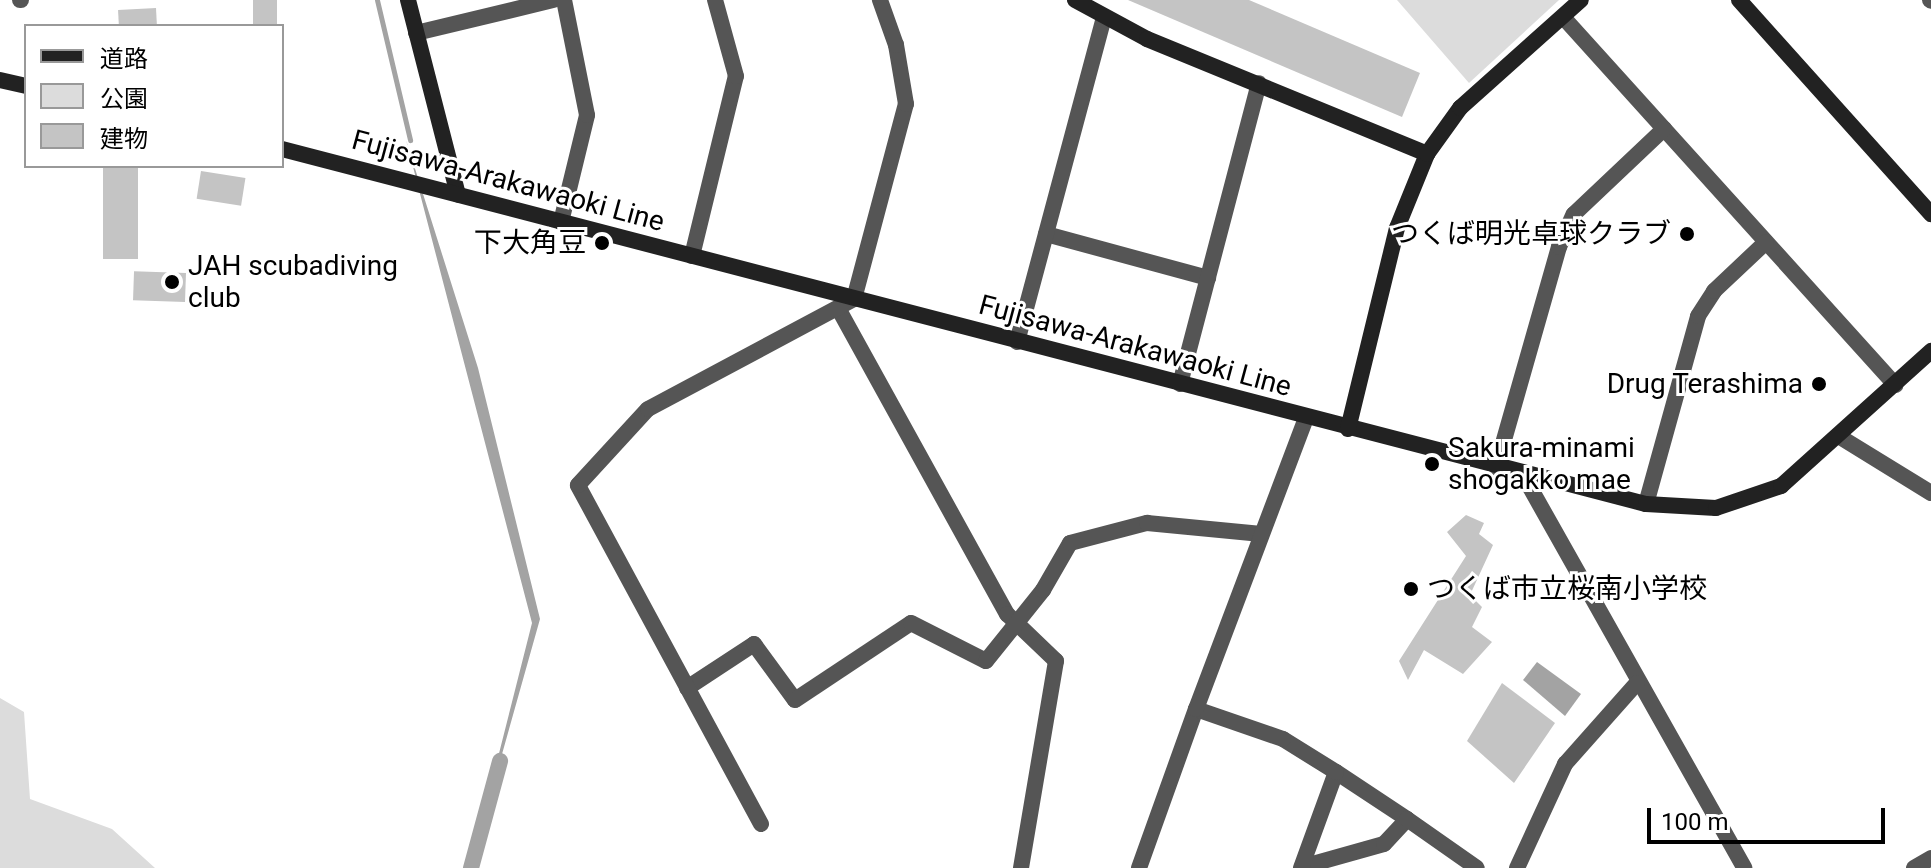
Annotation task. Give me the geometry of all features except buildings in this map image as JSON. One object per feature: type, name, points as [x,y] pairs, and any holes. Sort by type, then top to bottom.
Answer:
[{"type":"main road","points":[[408,0],[458,195]]},
{"type":"main road","points":[[1348,429],[1397,228],[1427,154],[1460,108],[1581,0]]},
{"type":"main road","points":[[1739,0],[1931,214]]},
{"type":"main road","points":[[1082,2],[1104,18],[1427,154]]},
{"type":"main road","points":[[0,80],[24,86]]},
{"type":"main road","name":"Fujisawa-Arakawaoki Line","points":[[284,150],[1496,468],[1646,504],[1716,508],[1781,486],[1840,437],[1931,351]]},
{"type":"street","points":[[416,33],[553,0]]},
{"type":"street","points":[[561,222],[587,115],[564,0]]},
{"type":"street","points":[[692,256],[736,76],[715,0]]},
{"type":"street","points":[[761,824],[578,485],[648,409],[854,299],[906,104],[880,0]]},
{"type":"street","points":[[1563,17],[1895,385]]},
{"type":"street","points":[[1017,342],[1104,18]]},
{"type":"street","points":[[1180,384],[1259,83]]},
{"type":"street","points":[[1496,468],[1559,247],[1574,214],[1664,129]]},
{"type":"street","points":[[1046,234],[1208,278]]},
{"type":"street","points":[[1646,504],[1698,316],[1714,291],[1766,242]]},
{"type":"street","points":[[838,308],[1015,622],[1056,661],[1021,868]]},
{"type":"street","points":[[1139,868],[1306,418]]},
{"type":"street","points":[[1840,437],[1931,493]]},
{"type":"street","points":[[1523,475],[1637,683],[1744,868]]},
{"type":"street","points":[[687,688],[754,644],[795,700],[911,623],[986,661],[1070,543],[1147,523],[1261,534]]},
{"type":"street","points":[[1517,868],[1565,764],[1637,683]]},
{"type":"street","points":[[1196,709],[1283,739],[1477,868]]},
{"type":"street","points":[[1301,868],[1336,772]]},
{"type":"street","points":[[1301,868],[1384,844],[1407,819]]},
{"type":"street","points":[[1914,868],[1931,858]]},
{"type":"green space","points":[[1397,0],[1559,0],[1469,83]]},
{"type":"green space","points":[[0,698],[24,712],[30,799],[112,829],[155,868],[0,868]]},
{"type":"shaded area","points":[[406,140],[478,368],[540,619],[470,868],[532,623]]},
{"type":"shaded area","points":[[1537,662],[1581,694],[1565,716],[1523,680]]},
{"type":"waterway","points":[[377,0],[410,140]]},
{"type":"waterway","points":[[471,868],[500,761]]},
{"type":"place","name":"つくば明光卓球クラブ","points":[[1687,234]]},
{"type":"place","name":"下大角豆","points":[[602,243]]},
{"type":"place","name":"JAH scubadiving club","points":[[172,282]]},
{"type":"place","name":"Drug Terashima","points":[[1819,384]]},
{"type":"place","name":"Sakura-minami shogakko mae","points":[[1432,464]]},
{"type":"place","name":"つくば市立桜南小学校","points":[[1411,589]]}]
